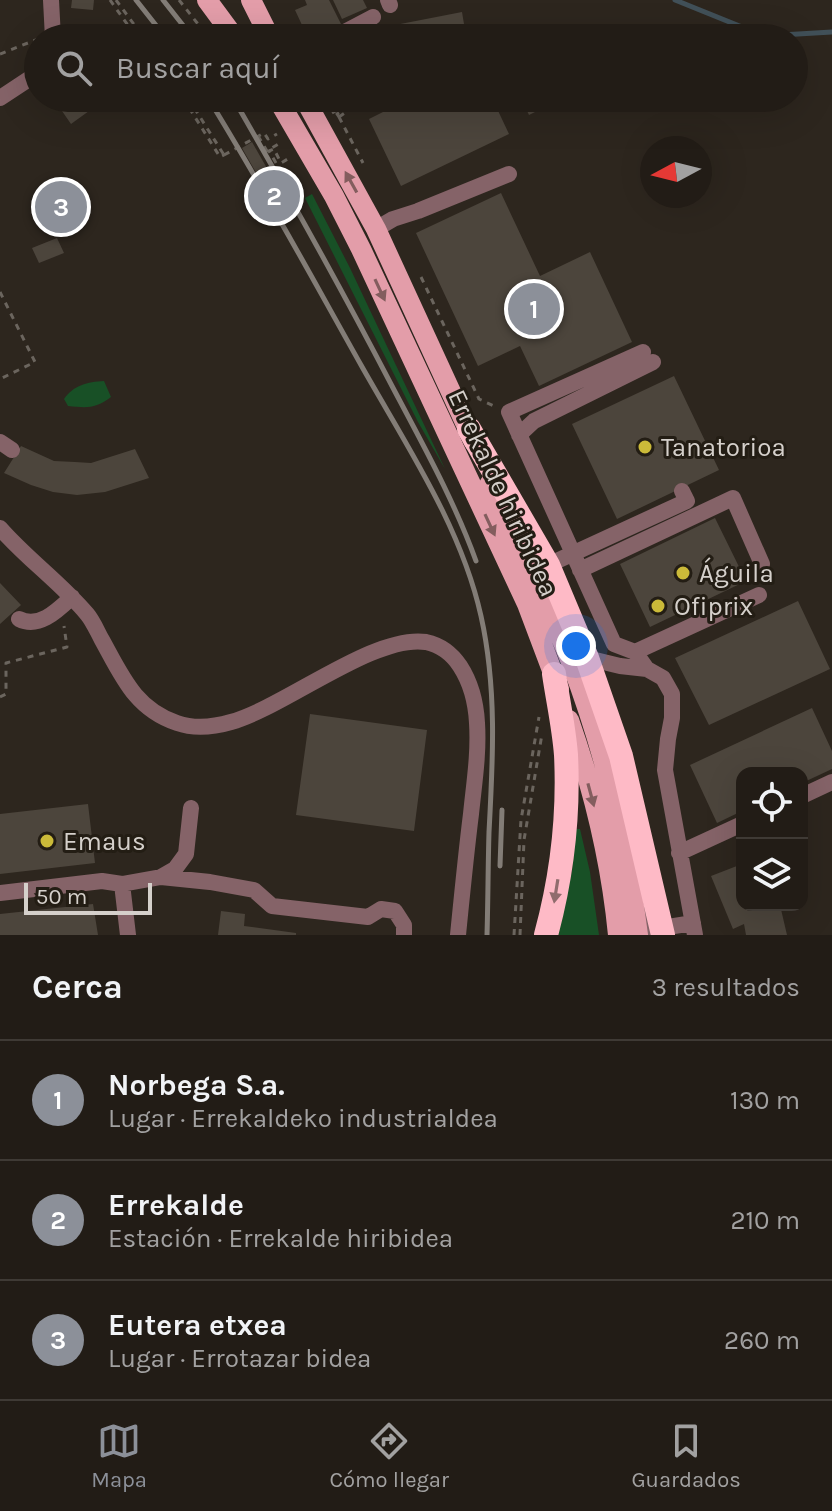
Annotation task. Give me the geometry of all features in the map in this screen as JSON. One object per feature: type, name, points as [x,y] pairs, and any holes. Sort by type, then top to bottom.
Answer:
[{"type":"highway","points":[[469,429],[548,565],[587,658],[621,756],[658,933]]},
{"type":"highway","points":[[546,935],[556,892],[567,804],[566,753],[554,674]]},
{"type":"main road","points":[[207,0],[225,24]]},
{"type":"main road","points":[[251,0],[263,24]]},
{"type":"main road","name":"Errekalde hiribidea","points":[[283,112],[326,183],[367,263],[527,604],[572,726],[593,800],[611,881],[618,935]]},
{"type":"main road","name":"Errekalde hiribidea","points":[[312,112],[376,229],[469,429],[486,476],[570,660],[588,711],[620,828],[638,935]]},
{"type":"street","points":[[51,0],[52,24]]},
{"type":"street","points":[[360,24],[373,17]]},
{"type":"street","points":[[0,98],[24,82]]},
{"type":"street","points":[[376,229],[393,219],[509,174]]},
{"type":"street","points":[[519,435],[534,421],[648,357],[509,412],[519,435],[580,570],[614,644],[635,652],[647,669]]},
{"type":"street","points":[[548,565],[687,501],[682,491]]},
{"type":"street","points":[[580,570],[733,498],[762,564]]},
{"type":"street","points":[[0,528],[89,616],[137,699],[155,713],[179,724],[206,727],[231,722],[259,711],[366,655],[408,642],[426,642],[441,647],[455,659],[467,676],[475,702],[478,751],[458,935]]},
{"type":"street","points":[[635,652],[759,595]]},
{"type":"street","points":[[19,619],[27,623],[38,622],[57,612],[72,597]]},
{"type":"street","points":[[587,658],[647,669],[663,678],[672,694],[665,770],[694,929],[658,933]]},
{"type":"street","points":[[808,793],[832,782]]},
{"type":"street","points":[[161,877],[175,869],[186,854],[191,808]]},
{"type":"street","points":[[679,853],[736,827]]},
{"type":"street","points":[[0,893],[102,881],[122,884],[161,877],[210,882],[254,890],[272,906],[368,917],[381,909],[395,911],[404,925],[404,935]]},
{"type":"street","points":[[122,884],[128,935]]},
{"type":"path","points":[[110,0],[127,24]]},
{"type":"path","points":[[116,0],[134,24]]},
{"type":"path","points":[[179,0],[198,24]]},
{"type":"path","points":[[0,54],[24,45]]},
{"type":"path","points":[[195,112],[224,155],[264,133],[268,139],[280,132]]},
{"type":"path","points":[[258,136],[267,151],[273,147],[280,161],[276,163],[269,151],[274,149],[281,163]]},
{"type":"path","points":[[0,292],[35,362],[0,379]]},
{"type":"path","points":[[0,697],[6,694],[6,663],[67,647],[63,620],[57,612]]},
{"type":"path","points":[[517,935],[521,820],[539,711]]},
{"type":"path","points":[[517,935],[524,840],[543,729]]},
{"type":"green space","points":[[312,194],[445,469],[418,422],[305,198]]},
{"type":"green space","points":[[104,381],[111,397],[100,404],[68,406],[64,399],[81,385]]},
{"type":"green space","points":[[576,829],[580,829],[590,872],[599,935],[558,935],[572,871]]},
{"type":"building","points":[[72,0],[94,0],[93,10],[71,8]]},
{"type":"building","points":[[305,0],[329,0],[341,24],[302,24],[295,10],[307,5]]},
{"type":"building","points":[[333,0],[363,0],[367,8],[342,19]]},
{"type":"building","points":[[462,12],[464,24],[400,24]]},
{"type":"building","points":[[63,112],[88,112],[71,124]]},
{"type":"building","points":[[383,112],[499,112],[509,134],[401,186],[369,119]]},
{"type":"building","points":[[252,142],[272,177],[262,183],[242,148]]},
{"type":"building","points":[[65,185],[81,218],[57,229],[42,196]]},
{"type":"building","points":[[501,193],[540,276],[590,252],[632,342],[539,386],[520,346],[478,366],[416,233]]},
{"type":"building","points":[[57,238],[64,253],[39,263],[32,248]]},
{"type":"building","name":"Tanatorioa","points":[[674,376],[719,470],[617,519],[572,424]]},
{"type":"building","points":[[21,446],[54,461],[91,463],[135,449],[149,478],[105,492],[77,495],[53,492],[4,473]]},
{"type":"building","name":"Águila","points":[[715,518],[746,581],[650,627],[620,564]]},
{"type":"building","points":[[0,583],[21,605],[0,624]]},
{"type":"building","points":[[798,601],[830,669],[709,725],[675,658]]},
{"type":"building","points":[[812,708],[832,751],[832,769],[808,780],[808,767],[736,767],[736,814],[717,823],[690,765]]},
{"type":"building","points":[[310,714],[427,730],[414,831],[296,815]]},
{"type":"building","points":[[88,804],[95,863],[0,874],[0,814]]},
{"type":"building","points":[[736,866],[736,911],[781,911],[787,935],[746,935],[744,924],[733,929],[711,876]]},
{"type":"building","points":[[93,904],[98,935],[0,935],[0,914]]},
{"type":"building","points":[[221,911],[245,914],[244,926],[296,935],[218,935]]},
{"type":"waterway","points":[[675,0],[734,24]]},
{"type":"waterway","points":[[808,33],[832,32]]},
{"type":"railway","points":[[136,0],[155,24]]},
{"type":"railway","points":[[163,0],[182,24]]},
{"type":"railway","points":[[216,112],[430,487],[472,583],[486,643],[492,697],[487,935]]},
{"type":"railway","points":[[241,112],[415,429],[448,494],[476,561]]},
{"type":"railway","points":[[500,866],[502,810]]},
{"type":"place","name":"Errekalde","points":[[274,196]]},
{"type":"place","name":"Eutera etxea","points":[[61,207]]},
{"type":"place","name":"Norbega S.a.","points":[[534,309]]},
{"type":"place","name":"Tanatorioa","points":[[645,447]]},
{"type":"place","name":"Águila","points":[[683,573]]},
{"type":"place","name":"Ofiprix","points":[[658,606]]},
{"type":"place","name":"Emaus","points":[[47,841]]}]
